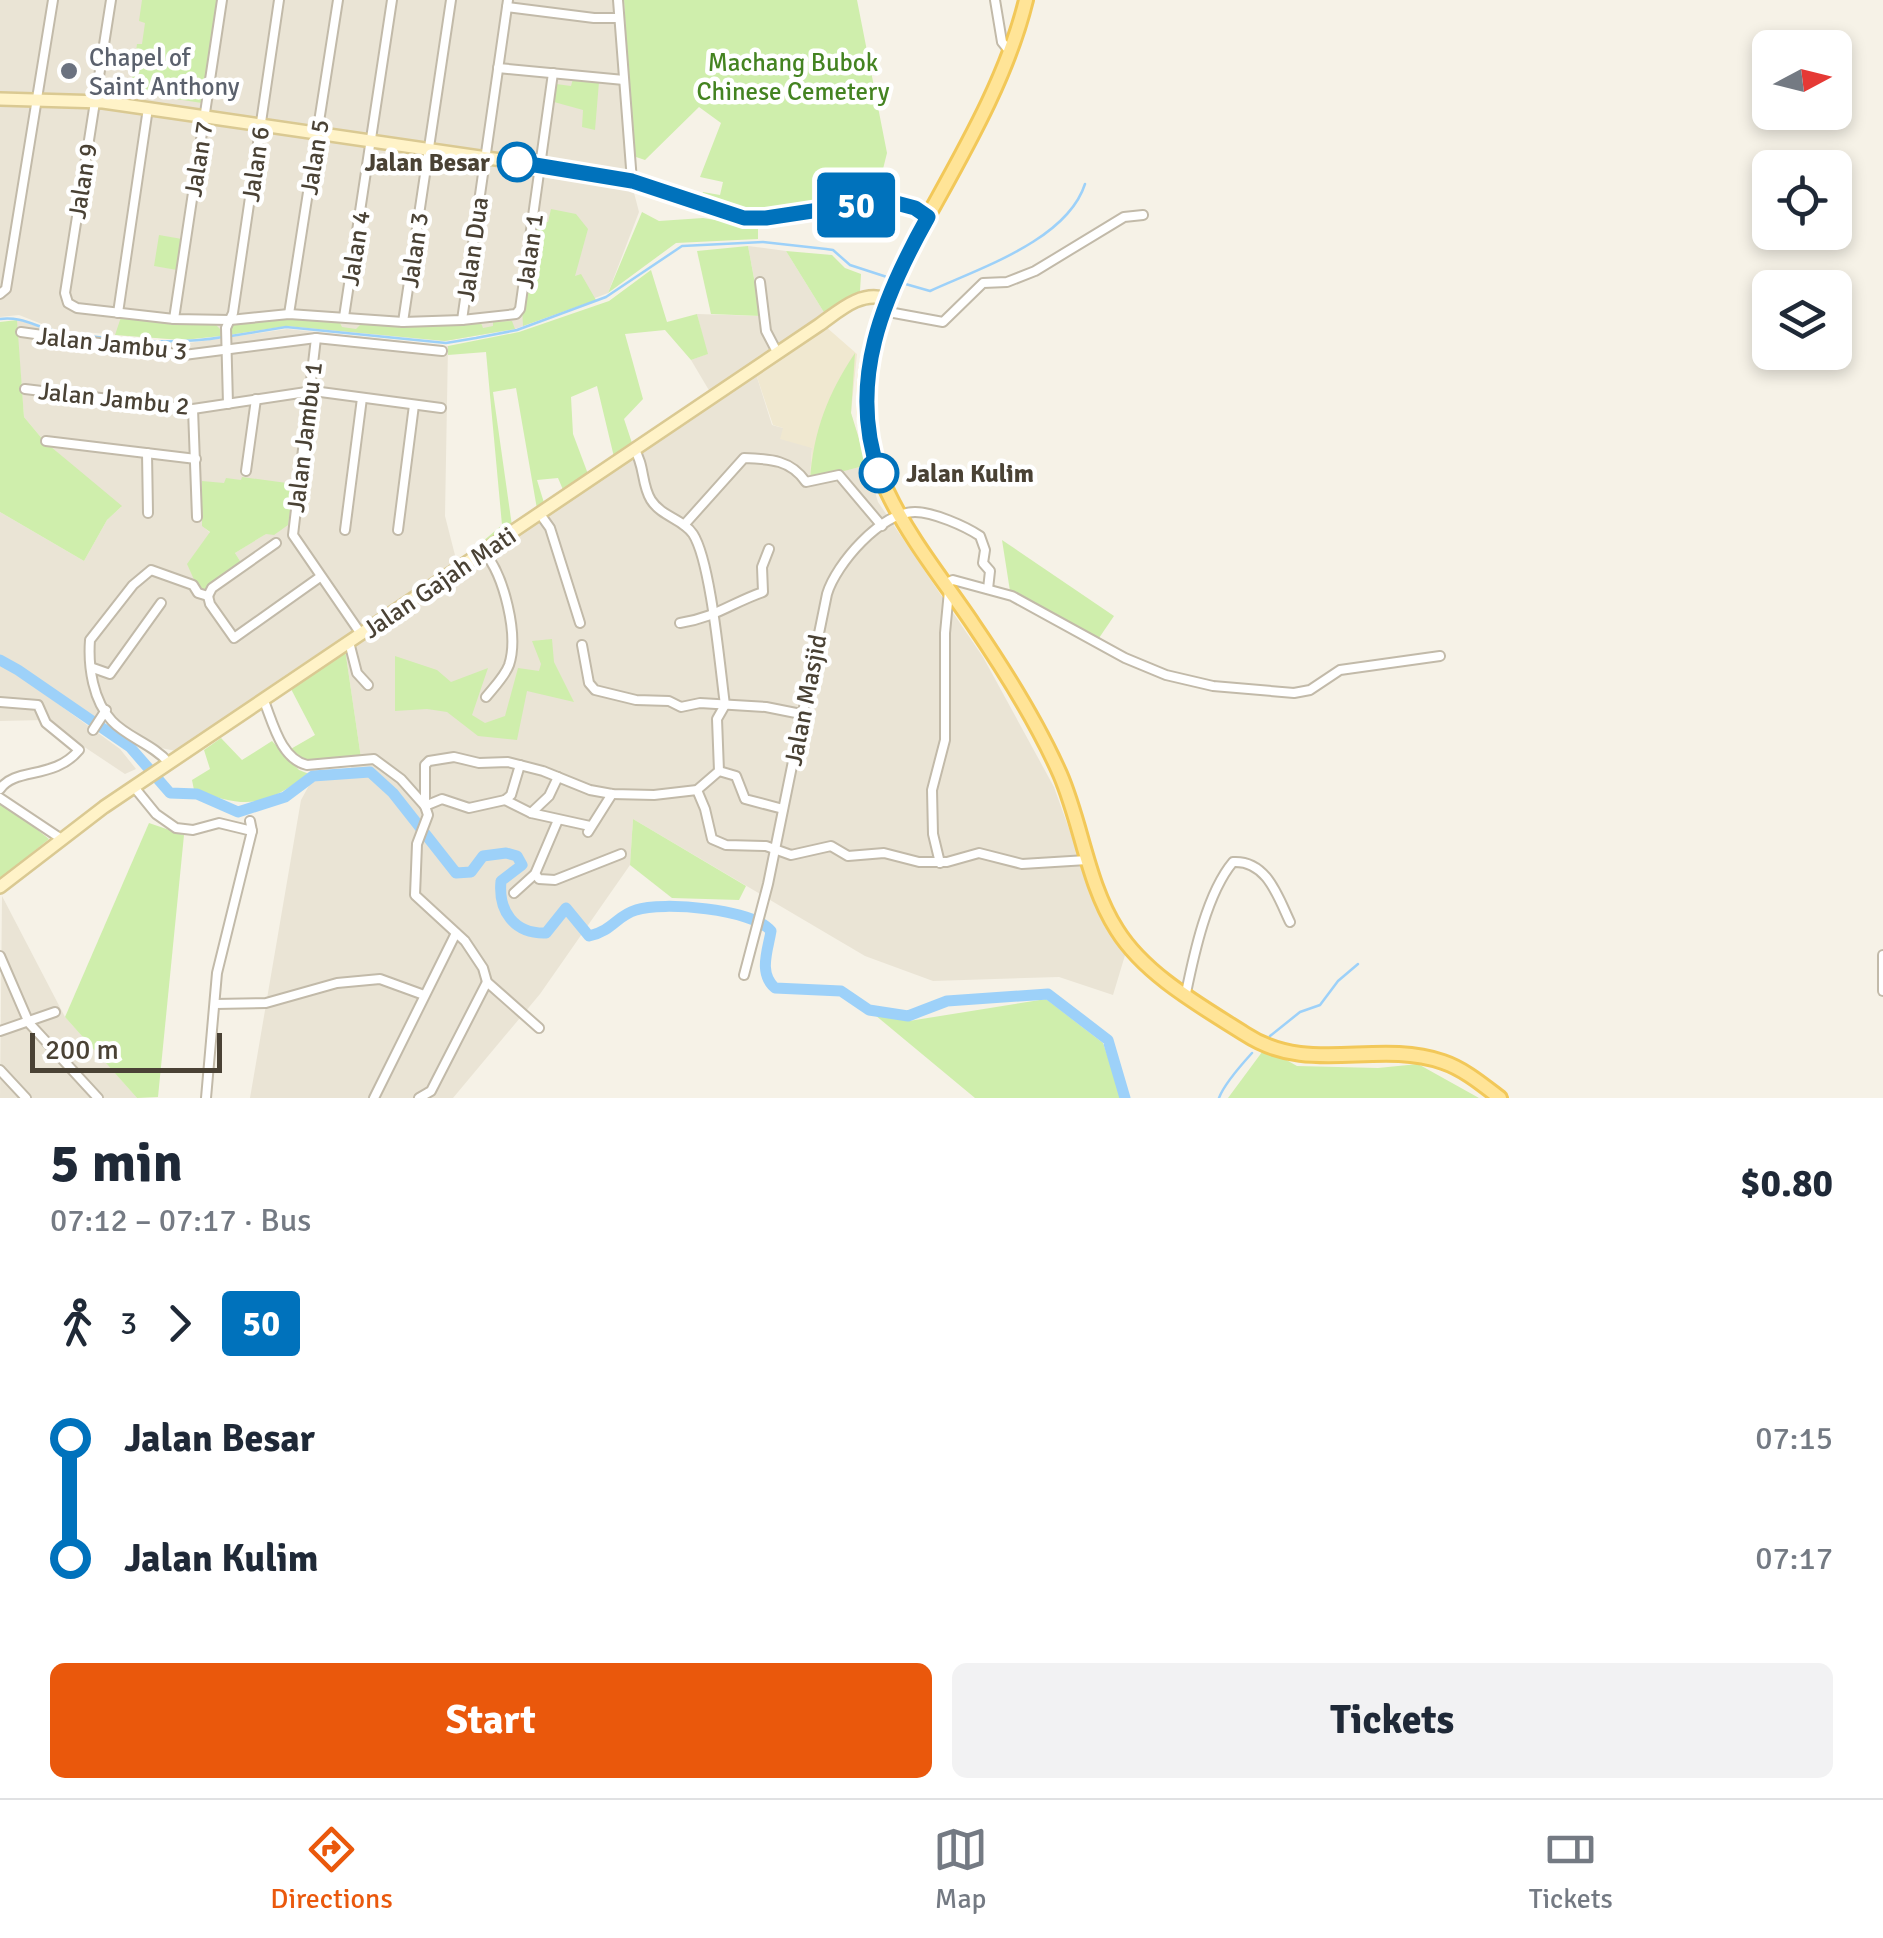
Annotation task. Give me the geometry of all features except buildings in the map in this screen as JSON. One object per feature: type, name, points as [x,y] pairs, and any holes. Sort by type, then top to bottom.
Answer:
[{"type":"main road","points":[[1026,0],[1010,52],[889,293],[870,359],[866,398],[876,463],[897,515],[1004,674],[1059,772],[1100,895],[1117,930],[1138,956],[1248,1036],[1287,1054],[1413,1055],[1454,1067],[1500,1098]]},
{"type":"main road","points":[[0,99],[95,101],[540,166],[632,181],[744,218],[885,200],[915,208],[928,217]]},
{"type":"main road","name":"Jalan Gajah Mati","points":[[0,887],[60,838],[165,765],[778,352],[858,300],[889,293]]},
{"type":"street","points":[[1,294],[6,289],[53,0]]},
{"type":"street","name":"Jalan 9","points":[[110,0],[65,292],[68,304],[118,313]]},
{"type":"street","name":"Jalan 7","points":[[174,318],[222,0]]},
{"type":"street","name":"Jalan 6","points":[[228,404],[228,324],[279,0]]},
{"type":"street","name":"Jalan 5","points":[[289,314],[338,0]]},
{"type":"street","name":"Jalan 4","points":[[344,318],[392,0]]},
{"type":"street","name":"Jalan 3","points":[[403,322],[451,0]]},
{"type":"street","points":[[618,0],[632,181]]},
{"type":"street","points":[[995,0],[1002,42],[1010,52]]},
{"type":"street","points":[[508,3],[594,18],[618,18]]},
{"type":"street","name":"Jalan Dua","points":[[462,320],[508,3]]},
{"type":"street","points":[[498,68],[624,80]]},
{"type":"street","name":"Jalan 1","points":[[462,320],[510,317],[520,309],[554,73]]},
{"type":"street","points":[[148,108],[118,313],[228,324],[289,314],[403,322],[462,320]]},
{"type":"street","points":[[889,293],[943,322],[983,283],[1016,279],[1124,217],[1143,215]]},
{"type":"street","points":[[760,282],[766,331],[778,352]]},
{"type":"street","name":"Jalan Jambu 3","points":[[20,332],[184,355],[227,346],[316,338],[442,351]]},
{"type":"street","name":"Jalan Jambu 1","points":[[316,338],[292,526],[297,545],[361,634]]},
{"type":"street","name":"Jalan Jambu 2","points":[[25,388],[193,409],[310,392],[441,408]]},
{"type":"street","points":[[346,530],[362,398]]},
{"type":"street","points":[[246,471],[256,400]]},
{"type":"street","points":[[398,530],[414,405]]},
{"type":"street","points":[[193,409],[197,518]]},
{"type":"street","points":[[46,441],[196,459]]},
{"type":"street","points":[[634,449],[643,463],[649,498],[666,517],[684,525],[696,540],[713,616],[724,704],[717,718],[719,771]]},
{"type":"street","points":[[147,453],[148,513]]},
{"type":"street","points":[[684,525],[744,458],[784,462],[799,471],[806,482],[840,475],[882,526]]},
{"type":"street","points":[[897,515],[918,512],[976,532],[985,550],[982,563],[990,571],[988,589]]},
{"type":"street","points":[[540,514],[550,528],[580,623]]},
{"type":"street","name":"Jalan Masjid","points":[[744,975],[775,850],[830,584],[850,554],[897,515]]},
{"type":"street","points":[[276,543],[212,588],[208,596],[234,638],[320,577]]},
{"type":"street","points":[[680,623],[713,616],[747,596],[763,592],[762,567],[769,549]]},
{"type":"street","points":[[484,552],[494,564],[515,637],[508,668],[486,697]]},
{"type":"street","points":[[165,765],[160,752],[111,721],[92,685],[90,640],[147,572],[155,570],[193,585],[198,593],[208,596]]},
{"type":"street","points":[[940,863],[932,790],[945,740],[946,588],[952,580],[1025,602],[1126,658],[1166,675],[1250,691],[1310,690],[1340,670],[1440,656]]},
{"type":"street","points":[[92,668],[110,674],[161,603]]},
{"type":"street","points":[[350,642],[352,662],[368,685]]},
{"type":"street","points":[[582,645],[589,683],[595,690],[681,707],[700,703],[766,706],[802,714]]},
{"type":"street","points":[[264,701],[284,748],[298,763],[374,759],[401,779],[425,806]]},
{"type":"street","points":[[0,702],[38,705],[46,724],[78,750],[65,765],[11,779],[0,789]]},
{"type":"street","points":[[93,730],[106,710]]},
{"type":"street","points":[[539,1028],[487,982],[483,968],[456,933],[419,901],[413,890],[419,834],[426,820],[429,760],[454,757],[474,763],[508,762],[612,794],[697,790],[719,771]]},
{"type":"street","points":[[425,806],[442,799],[469,808],[505,800],[511,795],[520,765]]},
{"type":"street","points":[[719,771],[736,776],[745,799],[783,809]]},
{"type":"street","points":[[531,812],[549,796],[558,777]]},
{"type":"street","points":[[140,783],[156,814],[176,828],[251,826],[217,973],[206,1098]]},
{"type":"street","points":[[697,790],[710,836],[716,842],[766,846],[791,855],[831,846],[848,856],[884,853],[919,862],[940,863],[979,853],[1022,864],[1088,860]]},
{"type":"street","points":[[505,800],[589,829],[612,794]]},
{"type":"street","points":[[0,798],[60,838]]},
{"type":"street","points":[[514,893],[535,874],[558,820]]},
{"type":"street","points":[[535,874],[539,879],[555,880],[622,854]]},
{"type":"street","points":[[1186,994],[1214,898],[1233,862],[1243,862],[1273,882],[1290,922]]},
{"type":"street","points":[[374,1098],[456,933]]},
{"type":"street","points":[[1882,988],[1883,955]]},
{"type":"street","points":[[0,956],[5,981],[29,1024],[98,1098]]},
{"type":"street","points":[[215,1004],[266,1003],[337,984],[380,979],[424,995]]},
{"type":"street","points":[[418,1098],[431,1090],[487,982]]},
{"type":"street","points":[[0,1031],[55,1012]]},
{"type":"street","points":[[0,1070],[4,1080],[26,1098]]},
{"type":"shaded area","points":[[0,0],[613,0],[632,185],[639,212],[608,293],[515,329],[445,341],[287,326],[183,340],[57,330],[19,315],[0,317]]},
{"type":"shaded area","points":[[748,246],[786,251],[825,314],[710,392],[691,360],[707,354],[697,314],[761,316]]},
{"type":"shaded area","points":[[16,319],[56,333],[182,344],[287,329],[448,346],[445,516],[457,563],[176,751],[161,748],[113,720],[105,706],[95,720],[0,658],[0,512],[84,561],[107,520],[121,507],[44,441],[24,417]],"holes":[[[205,528],[264,535],[235,553],[242,564]]]},
{"type":"shaded area","points":[[825,326],[857,354],[851,413],[867,465],[810,480],[812,448],[780,439],[783,428],[773,425],[756,374]]},
{"type":"shaded area","points":[[756,374],[772,425],[812,448],[810,479],[867,465],[878,502],[983,657],[1054,787],[1104,926],[1126,952],[1113,995],[1059,977],[933,981],[865,956],[633,819],[630,865],[540,994],[453,1098],[250,1098],[301,800],[312,780],[339,779],[361,758],[345,649]]},
{"type":"shaded area","points":[[0,665],[120,749],[136,769],[125,774],[44,720],[0,721]]},
{"type":"shaded area","points":[[2,896],[65,1017],[137,1098],[0,1098]]},
{"type":"green space","points":[[142,0],[217,0],[202,103],[130,92],[137,44],[142,44],[145,23],[139,21]]},
{"type":"green space","name":"Machang Bubok Chinese Cemetery","points":[[624,0],[857,0],[887,153],[881,177],[883,187],[872,190],[869,169],[845,172],[847,200],[771,209],[770,213],[754,216],[700,199],[703,192],[720,195],[723,182],[700,177],[721,123],[699,107],[645,160],[633,156]]},
{"type":"green space","points":[[573,79],[599,82],[595,130],[582,127],[583,110],[554,102],[556,84],[571,86]]},
{"type":"green space","points":[[551,209],[576,214],[588,229],[575,276],[581,274],[596,300],[523,326],[522,308],[537,221],[548,222]]},
{"type":"green space","points":[[642,212],[659,221],[703,218],[758,227],[758,239],[676,243],[608,293]]},
{"type":"green space","points":[[159,235],[182,239],[177,270],[154,266]]},
{"type":"green space","points":[[748,246],[761,316],[711,314],[697,251]]},
{"type":"green space","points":[[786,251],[832,255],[845,268],[861,274],[860,291],[825,314]]},
{"type":"green space","points":[[651,270],[667,322],[697,314],[708,354],[691,360],[665,330],[625,334],[643,399],[624,419],[632,443],[614,457],[597,386],[571,397],[573,434],[588,474],[564,492],[558,478],[537,480],[545,506],[537,509],[516,388],[493,392],[512,526],[462,559],[502,525],[486,352],[448,355],[448,346],[519,332],[609,301]]},
{"type":"green space","points":[[121,317],[214,323],[221,336],[183,340],[115,335]]},
{"type":"green space","points":[[286,317],[339,321],[342,327],[356,329],[363,322],[452,326],[481,323],[483,328],[493,326],[493,322],[512,321],[515,329],[445,341],[287,326],[229,335],[231,323]]},
{"type":"green space","points":[[17,320],[24,417],[44,441],[122,506],[107,520],[84,561],[0,512],[0,322]]},
{"type":"green space","points":[[855,353],[851,413],[867,465],[810,480],[814,446],[824,414]]},
{"type":"green space","points":[[226,478],[294,484],[288,525],[235,553],[242,564],[200,593],[187,564],[210,532],[202,526],[202,481],[224,483]]},
{"type":"green space","points":[[1002,540],[1114,616],[1099,638],[1010,591]]},
{"type":"green space","points":[[552,639],[554,662],[574,702],[527,691],[517,740],[478,736],[447,712],[395,711],[395,656],[437,670],[451,682],[488,668],[472,715],[485,723],[505,716],[518,668],[539,671],[541,664],[532,641]]},
{"type":"green space","points":[[345,649],[361,758],[302,761],[289,750],[315,735],[291,689]]},
{"type":"green space","points":[[221,738],[242,760],[272,741],[299,770],[309,774],[279,793],[255,802],[228,800],[194,790],[192,780],[210,769],[204,750]]},
{"type":"green space","points":[[0,800],[49,839],[0,879]]},
{"type":"green space","points":[[633,819],[746,886],[739,900],[672,898],[630,865]]},
{"type":"green space","points":[[149,823],[184,835],[158,1097],[137,1098],[65,1017]]},
{"type":"green space","points":[[1046,999],[1103,1043],[1122,1098],[975,1098],[869,1010],[909,1021]]},
{"type":"green space","points":[[1265,1048],[1297,1066],[1378,1068],[1418,1064],[1479,1098],[1228,1098]]},
{"type":"waterway","points":[[902,283],[930,291],[1020,250],[1060,221],[1085,184]]},
{"type":"waterway","points":[[231,336],[286,327],[446,343],[517,330],[606,297],[682,246],[763,242],[833,250],[850,265],[890,278]]},
{"type":"waterway","points":[[0,319],[60,332],[121,339],[183,341],[223,337]]},
{"type":"waterway","points":[[0,660],[130,747],[170,793],[197,794],[238,812],[285,797],[313,776],[370,772],[393,793],[456,873],[471,872],[483,856],[517,856],[522,865],[501,881],[502,902],[510,919],[525,930],[546,933],[566,908],[589,936],[636,910],[666,906],[706,909],[746,917],[771,931],[765,968],[775,988],[841,991],[869,1010],[908,1016],[947,1001],[1048,994],[1108,1040],[1125,1098]]},
{"type":"waterway","points":[[1270,1036],[1300,1012],[1320,1005],[1338,981],[1358,964]]},
{"type":"waterway","points":[[1219,1098],[1252,1053]]},
{"type":"bus line","name":"50","points":[[517,162],[632,181],[744,218],[885,200],[897,200],[928,217],[890,287],[870,359],[866,398],[879,473]]},
{"type":"place","name":"Chapel of Saint Anthony","points":[[69,71]]},
{"type":"place","name":"Jalan Besar","points":[[517,162]]},
{"type":"place","name":"Jalan Kulim","points":[[879,473]]}]
